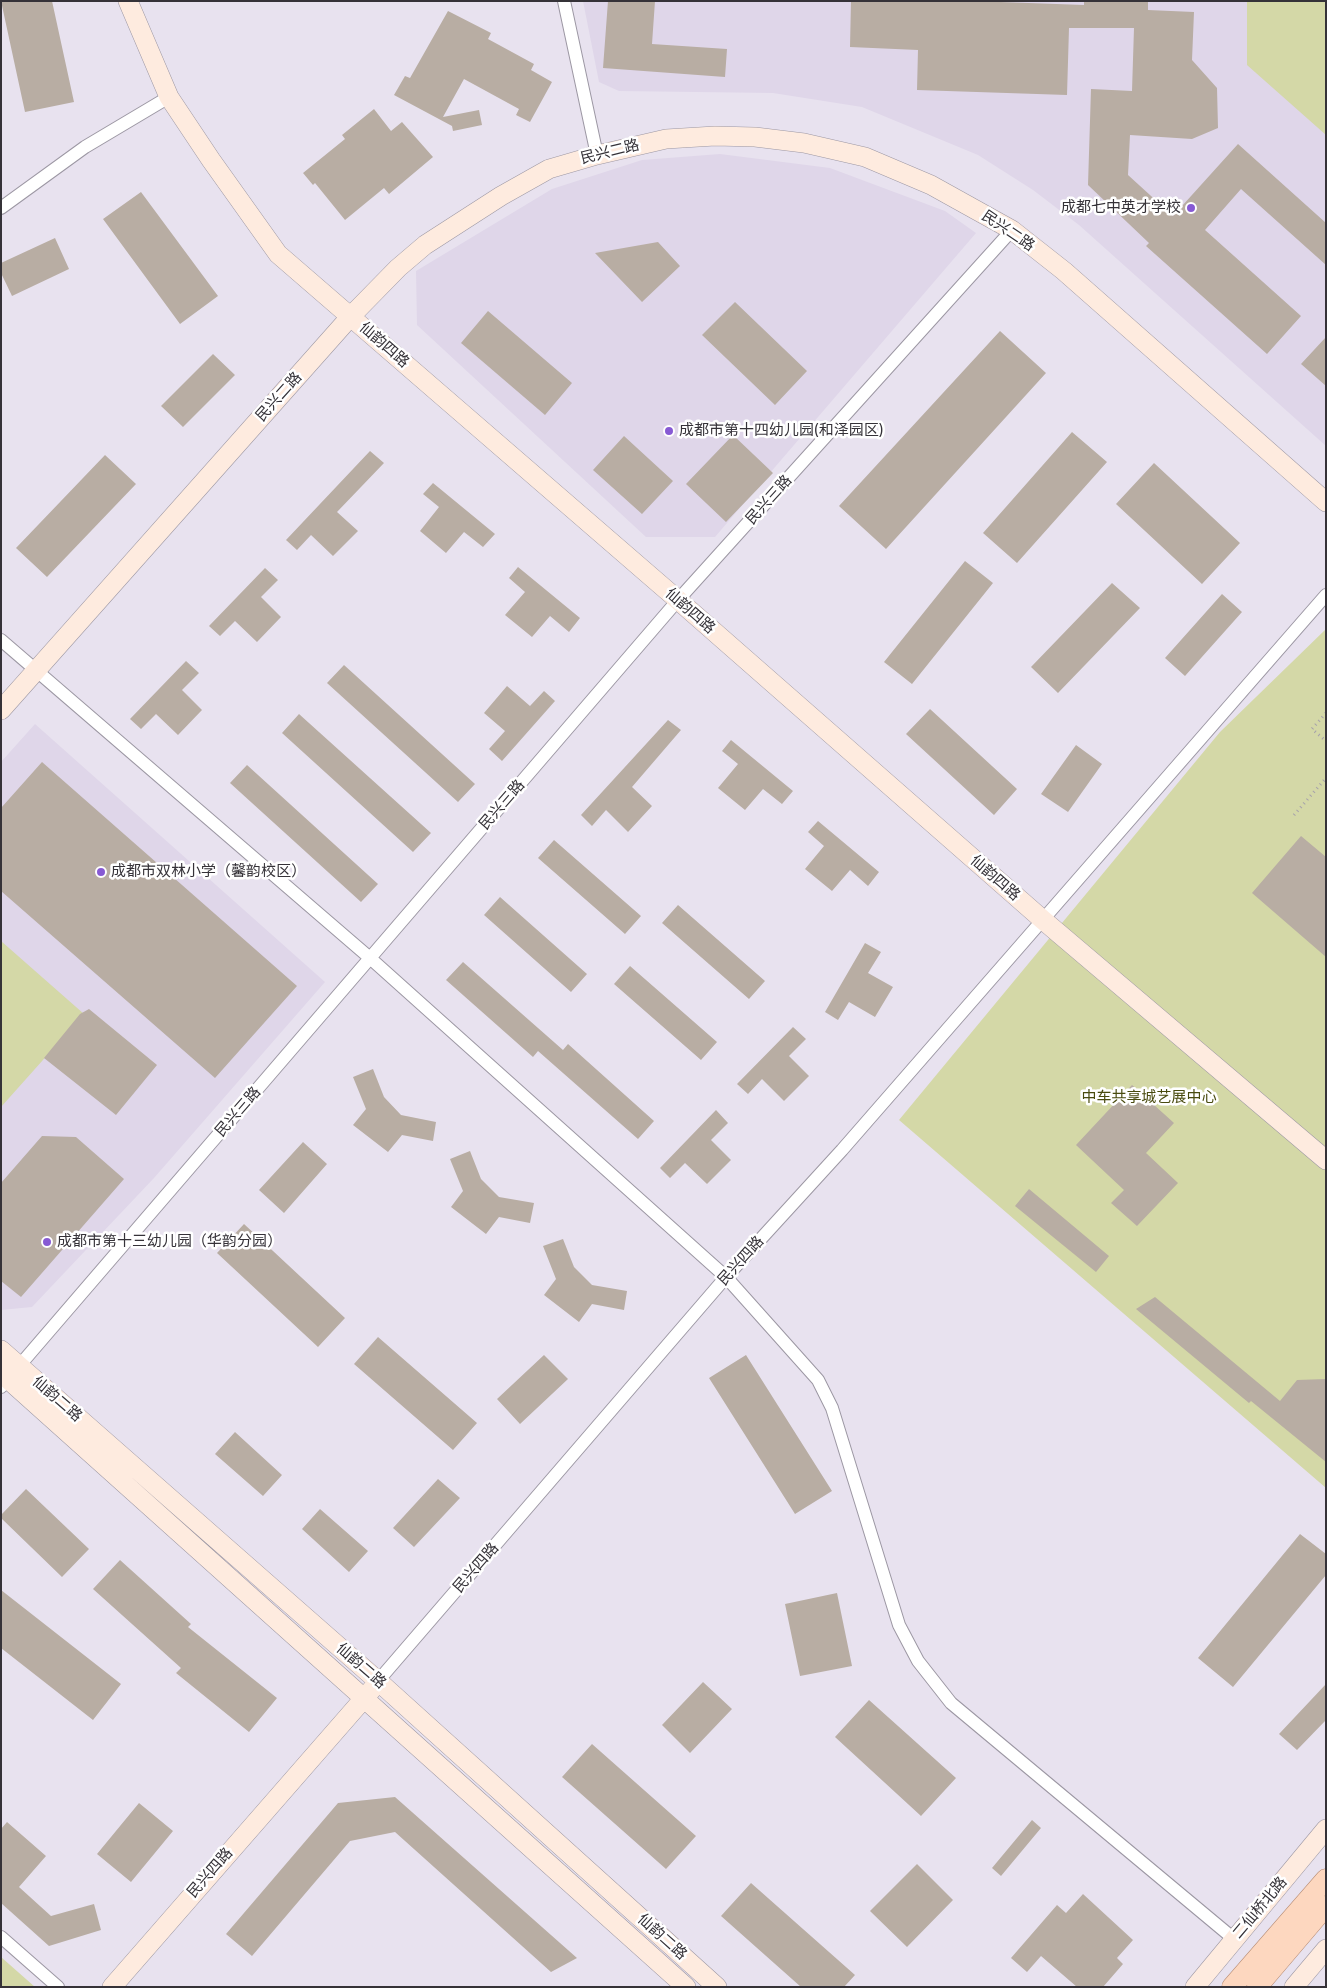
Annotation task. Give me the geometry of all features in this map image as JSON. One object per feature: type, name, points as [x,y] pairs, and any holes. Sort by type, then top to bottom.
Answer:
[{"type":"main road","points":[[1232,1987],[1326,1879]]},
{"type":"main road","points":[[1256,1987],[1326,1906]]},
{"type":"street","name":"仙韵四路","points":[[128,1],[169,97],[278,254],[678,600],[1042,920],[1326,1160]]},
{"type":"street","points":[[564,1],[597,155]]},
{"type":"street","points":[[1,208],[85,148],[169,97]]},
{"type":"street","name":"民兴二路","points":[[1,710],[351,316],[398,268],[425,245],[501,196],[549,168],[647,143],[676,138],[745,137],[804,143],[865,157],[931,184],[1012,230],[1064,271],[1326,502]]},
{"type":"street","name":"民兴三路","points":[[8,1376],[678,600],[1012,230]]},
{"type":"street","name":"民兴四路","points":[[112,1987],[726,1277],[842,1150],[1326,595]]},
{"type":"street","points":[[1,640],[370,958],[726,1277],[818,1380],[832,1408],[899,1626],[918,1661],[951,1703],[1234,1939]]},
{"type":"street","name":"仙韵二路","points":[[1,1350],[8,1376],[686,1987]]},
{"type":"street","name":"仙韵二路","points":[[8,1376],[378,1681],[717,1987]]},
{"type":"street","name":"二仙桥北路","points":[[1195,1987],[1326,1829]]},
{"type":"street","points":[[1,1937],[58,1987]]},
{"type":"street","points":[[1294,1987],[1326,1950]]},
{"type":"path","points":[[1326,713],[1312,728],[1326,740]]},
{"type":"path","points":[[1294,815],[1326,778]]},
{"type":"shaded area","name":"成都七中英才学校","points":[[583,1],[1326,1],[1326,446],[1079,225],[1033,190],[978,155],[862,107],[773,93],[619,91],[599,82]]},
{"type":"shaded area","name":"成都市第十四幼儿园(和泽园区)","points":[[720,154],[830,168],[945,211],[976,233],[715,537],[646,537],[417,325],[416,271],[552,189],[642,160]]},
{"type":"shaded area","name":"成都市双林小学（馨韵校区）","points":[[35,724],[325,982],[154,1178],[32,1307],[1,1310],[1,762]]},
{"type":"green space","points":[[1247,1],[1326,1],[1326,135],[1247,65]]},
{"type":"green space","name":"中车共享城艺展中心","points":[[1326,629],[1326,1488],[899,1120],[1220,732]]},
{"type":"green space","points":[[1,941],[84,1014],[1,1107]]},
{"type":"green space","points":[[1,1957],[35,1987],[1,1987]]},
{"type":"building","points":[[1,1],[52,1],[74,102],[25,112]]},
{"type":"building","points":[[608,1],[655,1],[652,44],[727,49],[725,77],[603,68]]},
{"type":"building","points":[[851,1],[973,1],[1084,5],[1084,1],[1148,1],[1148,10],[1194,12],[1192,60],[1217,88],[1218,128],[1192,139],[1130,135],[1128,175],[1173,216],[1238,144],[1326,223],[1326,265],[1241,189],[1205,230],[1301,316],[1267,354],[1146,246],[1149,243],[1088,185],[1091,89],[1132,91],[1134,28],[1069,28],[1067,95],[917,90],[918,50],[850,47]]},
{"type":"building","points":[[448,11],[491,33],[488,39],[534,64],[531,70],[552,82],[530,122],[516,115],[519,109],[464,79],[443,117],[479,110],[482,125],[453,131],[452,126],[394,95],[405,76],[410,78]]},
{"type":"building","points":[[374,109],[391,131],[402,122],[433,157],[389,194],[384,188],[345,220],[315,183],[313,185],[303,173],[345,139],[342,135]]},
{"type":"building","points":[[141,192],[218,296],[180,324],[103,219]]},
{"type":"building","points":[[55,238],[69,269],[12,296],[1,273],[1,263]]},
{"type":"building","points":[[658,242],[680,266],[642,302],[595,253]]},
{"type":"building","points":[[735,302],[807,371],[775,405],[702,335]]},
{"type":"building","points":[[488,311],[572,383],[545,415],[461,343]]},
{"type":"building","points":[[1000,331],[1046,373],[886,549],[839,506]]},
{"type":"building","points":[[1326,337],[1326,386],[1301,364]]},
{"type":"building","points":[[213,354],[235,375],[183,427],[161,406]]},
{"type":"building","points":[[1072,432],[1107,462],[1017,563],[983,533]]},
{"type":"building","points":[[733,435],[773,473],[726,522],[686,484]]},
{"type":"building","points":[[624,436],[673,481],[642,514],[593,470]]},
{"type":"building","points":[[370,451],[384,463],[337,512],[358,531],[333,556],[311,535],[297,550],[286,540]]},
{"type":"building","points":[[105,455],[136,484],[47,577],[16,548]]},
{"type":"building","points":[[1154,463],[1240,543],[1202,584],[1116,504]]},
{"type":"building","points":[[433,483],[495,534],[483,547],[464,532],[446,553],[420,531],[439,507],[423,494]]},
{"type":"building","points":[[965,561],[993,583],[912,684],[884,662]]},
{"type":"building","points":[[518,567],[580,618],[569,632],[550,616],[532,637],[505,615],[525,592],[509,578]]},
{"type":"building","points":[[265,568],[278,580],[261,597],[281,617],[257,642],[235,621],[220,636],[209,626]]},
{"type":"building","points":[[1112,583],[1140,608],[1058,693],[1031,667]]},
{"type":"building","points":[[1222,594],[1242,612],[1185,676],[1165,658]]},
{"type":"building","points":[[186,661],[199,673],[182,690],[202,710],[178,735],[156,714],[141,729],[130,719]]},
{"type":"building","points":[[344,665],[475,784],[458,802],[327,683]]},
{"type":"building","points":[[507,686],[530,706],[544,691],[555,701],[502,761],[489,749],[505,731],[484,713]]},
{"type":"building","points":[[930,709],[1017,789],[994,815],[906,734]]},
{"type":"building","points":[[299,714],[431,833],[413,852],[282,733]]},
{"type":"building","points":[[668,720],[681,730],[632,787],[652,806],[628,832],[606,810],[592,826],[581,815]]},
{"type":"building","points":[[731,740],[793,791],[782,804],[763,789],[745,810],[718,788],[738,764],[722,751]]},
{"type":"building","points":[[1076,745],[1102,764],[1068,812],[1041,794]]},
{"type":"building","points":[[42,762],[297,986],[215,1078],[1,891],[1,808]]},
{"type":"building","points":[[247,765],[378,884],[361,902],[230,783]]},
{"type":"building","points":[[818,821],[879,872],[868,886],[850,870],[832,891],[805,869],[824,846],[808,832]]},
{"type":"building","points":[[1301,836],[1326,857],[1326,957],[1252,893]]},
{"type":"building","points":[[554,840],[641,916],[625,934],[538,858]]},
{"type":"building","points":[[500,897],[587,974],[571,992],[484,915]]},
{"type":"building","points":[[678,905],[765,981],[749,999],[662,923]]},
{"type":"building","points":[[865,943],[881,952],[868,973],[893,987],[875,1017],[849,1002],[838,1020],[825,1012]]},
{"type":"building","points":[[463,962],[563,1050],[568,1044],[654,1121],[638,1139],[538,1051],[533,1057],[446,980]]},
{"type":"building","points":[[630,966],[717,1042],[701,1060],[614,984]]},
{"type":"building","points":[[89,1009],[157,1065],[116,1115],[44,1058],[80,1014]]},
{"type":"building","points":[[793,1027],[806,1039],[789,1056],[809,1076],[784,1101],[762,1079],[748,1094],[737,1084]]},
{"type":"building","points":[[373,1069],[384,1097],[401,1115],[436,1122],[433,1141],[402,1135],[388,1152],[353,1125],[366,1109],[353,1077]]},
{"type":"building","points":[[1132,1085],[1174,1123],[1146,1153],[1178,1183],[1137,1226],[1111,1203],[1124,1190],[1076,1145]]},
{"type":"building","points":[[716,1110],[728,1123],[711,1140],[731,1160],[707,1184],[685,1163],[670,1178],[660,1168]]},
{"type":"building","points":[[42,1136],[76,1137],[124,1179],[21,1297],[1,1281],[1,1183]]},
{"type":"building","points":[[303,1142],[327,1164],[284,1213],[259,1190]]},
{"type":"building","points":[[470,1151],[481,1179],[499,1197],[534,1203],[530,1223],[499,1217],[486,1234],[451,1207],[463,1191],[450,1159]]},
{"type":"building","points":[[1029,1189],[1109,1256],[1096,1272],[1015,1206]]},
{"type":"building","points":[[244,1224],[345,1318],[318,1347],[217,1253]]},
{"type":"building","points":[[563,1239],[574,1267],[592,1285],[627,1291],[624,1310],[592,1304],[579,1322],[544,1295],[556,1279],[543,1246]]},
{"type":"building","points":[[1155,1297],[1280,1401],[1297,1380],[1326,1379],[1326,1462],[1251,1401],[1249,1403],[1136,1309]]},
{"type":"building","points":[[378,1337],[477,1423],[453,1450],[354,1364]]},
{"type":"building","points":[[544,1355],[568,1379],[520,1424],[497,1399]]},
{"type":"building","points":[[746,1355],[832,1491],[795,1514],[709,1378]]},
{"type":"building","points":[[235,1432],[282,1475],[263,1496],[215,1454]]},
{"type":"building","points":[[438,1479],[460,1498],[414,1547],[393,1528]]},
{"type":"building","points":[[26,1489],[89,1549],[62,1577],[1,1518],[1,1515]]},
{"type":"building","points":[[320,1509],[368,1551],[349,1572],[302,1529]]},
{"type":"building","points":[[1300,1534],[1326,1554],[1326,1575],[1233,1687],[1198,1658]]},
{"type":"building","points":[[120,1560],[191,1624],[188,1627],[277,1698],[249,1732],[176,1673],[181,1668],[93,1589]]},
{"type":"building","points":[[1,1590],[121,1684],[93,1720],[1,1648]]},
{"type":"building","points":[[837,1593],[852,1666],[800,1676],[785,1604]]},
{"type":"building","points":[[703,1682],[732,1709],[690,1753],[662,1725]]},
{"type":"building","points":[[1326,1684],[1326,1720],[1297,1750],[1279,1734]]},
{"type":"building","points":[[869,1700],[956,1778],[921,1816],[835,1737]]},
{"type":"building","points":[[592,1744],[696,1836],[666,1869],[562,1777]]},
{"type":"building","points":[[395,1797],[577,1958],[551,1972],[395,1832],[350,1841],[252,1956],[226,1934],[338,1803]]},
{"type":"building","points":[[139,1803],[173,1831],[131,1882],[97,1854]]},
{"type":"building","points":[[1032,1820],[1041,1828],[1001,1876],[992,1868]]},
{"type":"building","points":[[7,1822],[46,1856],[19,1887],[51,1916],[94,1904],[101,1930],[49,1946],[1,1903],[1,1829]]},
{"type":"building","points":[[917,1864],[953,1900],[907,1947],[870,1911]]},
{"type":"building","points":[[751,1883],[855,1975],[844,1987],[801,1987],[721,1916]]},
{"type":"building","points":[[1083,1894],[1133,1940],[1117,1958],[1123,1964],[1103,1987],[1077,1987],[1041,1956],[1027,1972],[1011,1958],[1057,1905],[1066,1913]]},
{"type":"place","name":"成都七中英才学校","points":[[1191,208]]},
{"type":"place","name":"成都市第十四幼儿园(和泽园区)","points":[[669,431]]},
{"type":"place","name":"成都市双林小学（馨韵校区）","points":[[101,872]]},
{"type":"place","name":"成都市第十三幼儿园（华韵分园）","points":[[47,1242]]}]
